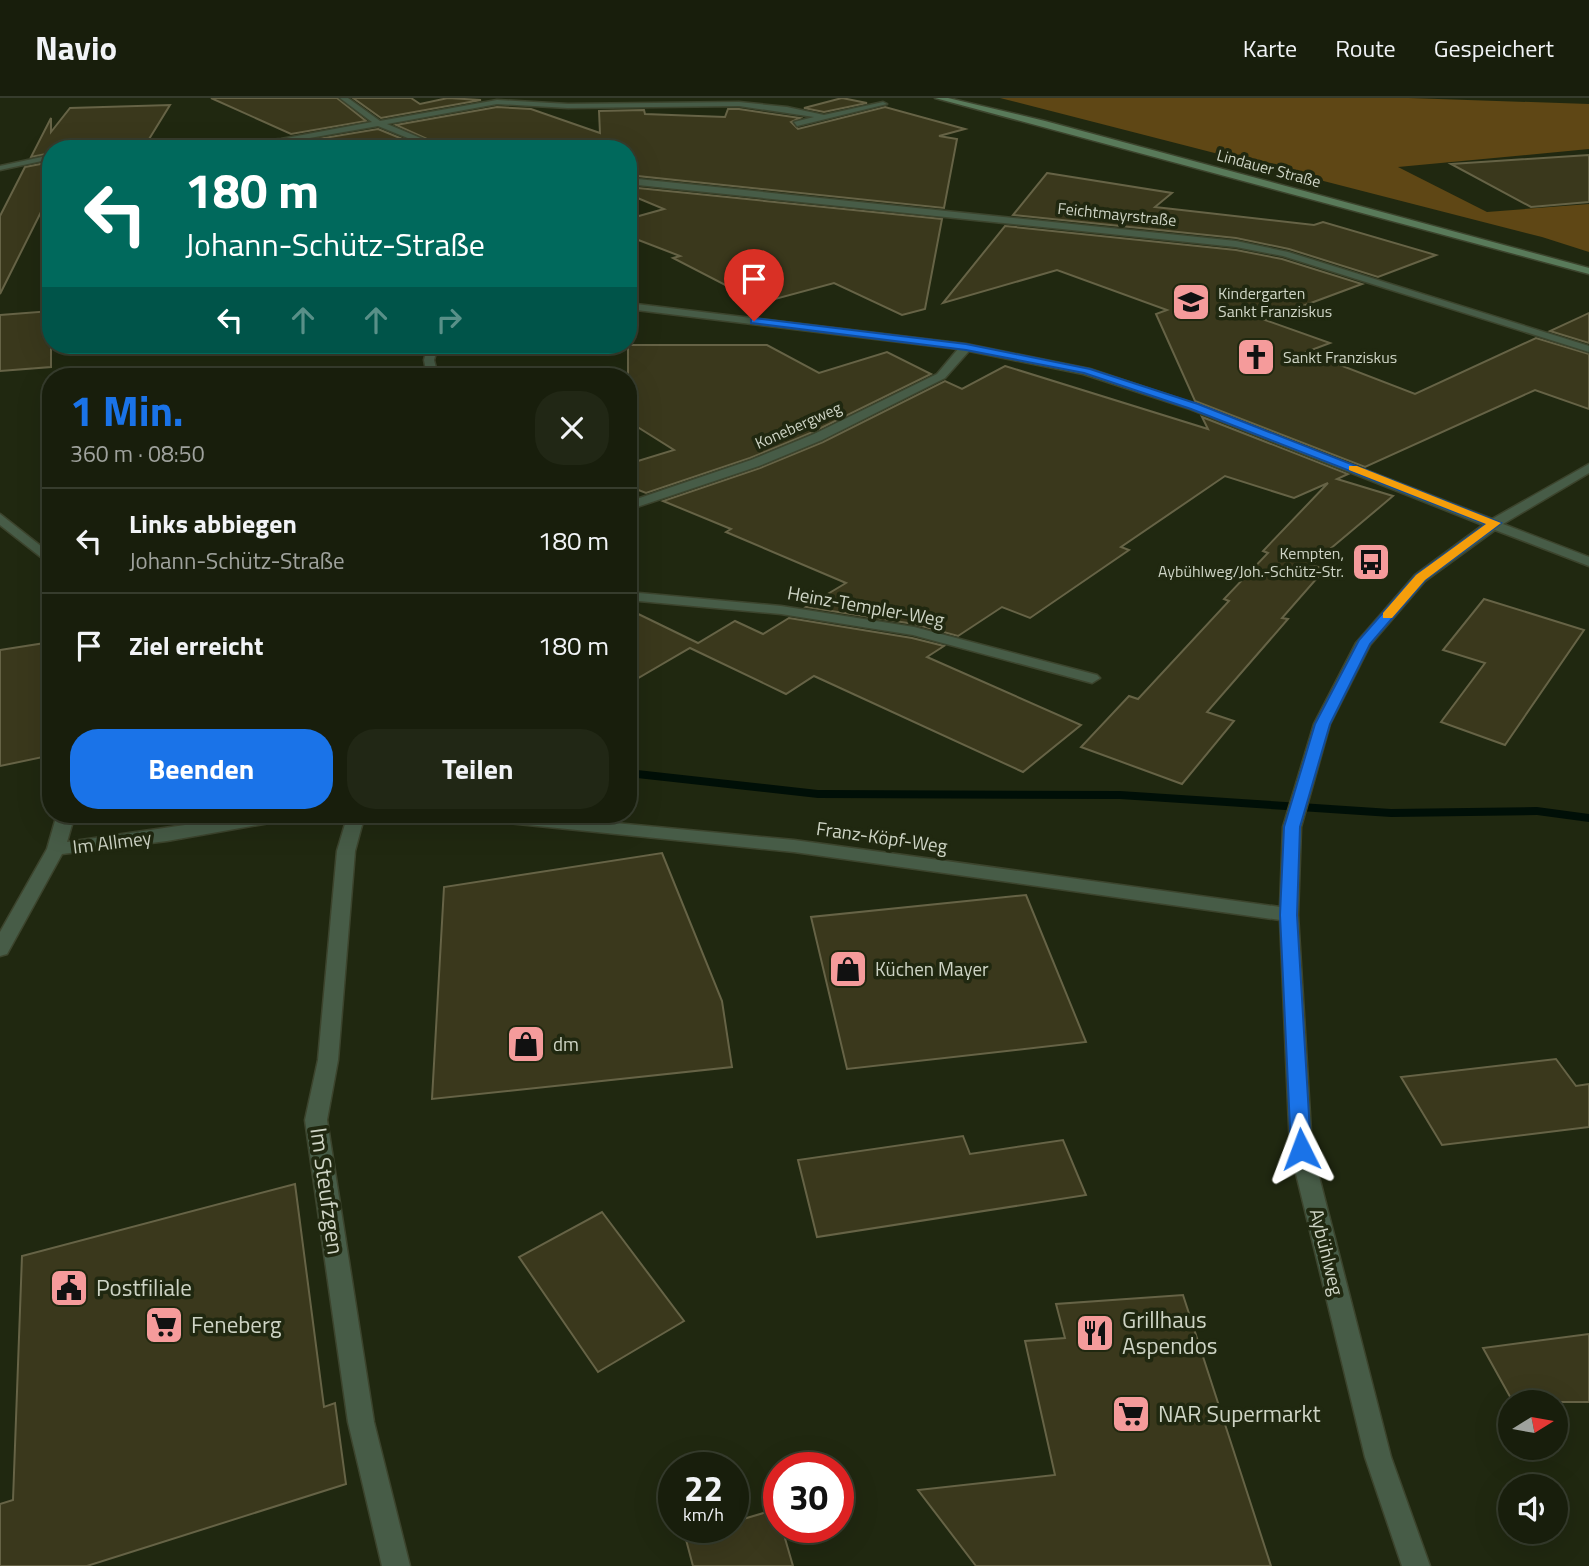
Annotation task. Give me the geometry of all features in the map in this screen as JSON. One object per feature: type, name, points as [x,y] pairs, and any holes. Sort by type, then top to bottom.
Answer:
[{"type":"main road","name":"Lindauer Straße","points":[[939,98],[1069,130],[1589,271]]},
{"type":"street","points":[[344,98],[360,113],[420,140]]},
{"type":"street","points":[[287,140],[497,102],[568,106],[739,104],[787,109],[824,117]]},
{"type":"street","points":[[797,124],[883,104]]},
{"type":"street","points":[[0,167],[42,159]]},
{"type":"street","name":"Feichtmayrstraße","points":[[637,182],[1236,244],[1285,254],[1589,349]]},
{"type":"street","points":[[637,307],[966,347],[1074,368],[1194,407],[1589,562]]},
{"type":"street","name":"Konebergweg","points":[[637,503],[755,463],[818,437],[941,376],[966,347]]},
{"type":"street","name":"Aybühlweg","points":[[1416,1566],[1378,1457],[1301,1149],[1289,915],[1292,827],[1322,724],[1363,643],[1420,578],[1495,523],[1589,468]]},
{"type":"street","points":[[0,518],[42,553]]},
{"type":"street","name":"Heinz-Templer-Weg","points":[[637,597],[781,610],[914,631],[1092,678]]},
{"type":"street","name":"Im Allmey","points":[[0,949],[56,849],[63,823]]},
{"type":"street","name":"Im Allmey","points":[[56,849],[231,823]]},
{"type":"street","name":"Im Steufzgen","points":[[354,823],[346,851],[328,1060],[316,1120],[361,1422],[396,1566]]},
{"type":"street","name":"Franz-Köpf-Weg","points":[[560,823],[794,846],[1289,915]]},
{"type":"shaded area","points":[[1000,98],[1409,98],[1589,104],[1589,149],[1398,167],[1487,212],[1589,204],[1589,252],[1542,237]]},
{"type":"building","points":[[211,98],[337,98],[366,121],[291,134]]},
{"type":"building","points":[[353,98],[411,98],[420,104],[448,98],[481,100],[381,118]]},
{"type":"building","points":[[842,98],[867,103],[824,112],[804,108]]},
{"type":"building","points":[[170,105],[148,140],[42,140],[42,155],[31,157],[51,118],[51,132],[70,108]]},
{"type":"building","points":[[497,107],[531,109],[600,133],[599,111],[644,110],[645,114],[725,117],[728,109],[739,109],[800,118],[791,122],[798,129],[885,107],[965,129],[939,136],[957,139],[944,208],[637,176],[637,140],[429,140],[396,125]]},
{"type":"building","points":[[378,129],[405,140],[312,140]]},
{"type":"building","points":[[1589,155],[1589,202],[1531,207],[1451,164]]},
{"type":"building","points":[[42,164],[42,210],[0,294],[0,216],[25,167]]},
{"type":"building","points":[[1047,173],[1172,193],[1155,207],[1314,225],[1323,222],[1436,255],[1378,277],[1289,249],[1236,238],[1013,215]]},
{"type":"building","points":[[637,188],[942,219],[925,309],[902,315],[834,283],[760,303],[673,258],[680,256],[637,239],[637,216],[664,209],[637,198]]},
{"type":"building","points":[[1005,226],[1236,250],[1282,259],[1362,284],[1265,320],[1330,343],[1306,352],[1415,394],[1536,338],[1589,354],[1589,409],[1535,390],[1365,467],[1195,401],[1156,314],[1167,310],[1057,270],[943,303]]},
{"type":"building","points":[[42,312],[42,354],[51,354],[51,367],[0,371],[0,315]]},
{"type":"building","points":[[1589,313],[1589,343],[1550,331]]},
{"type":"building","points":[[637,345],[767,345],[819,373],[887,352],[931,374],[813,432],[750,458],[646,493],[637,490],[637,461],[674,450],[637,427],[637,368],[628,368],[628,354],[637,354]]},
{"type":"building","points":[[1005,366],[1208,429],[1202,417],[1348,474],[1337,479],[1393,496],[1311,565],[1325,569],[1282,618],[1288,619],[1207,712],[1234,721],[1182,784],[1081,747],[1129,696],[1138,699],[1229,601],[1224,599],[1268,553],[1263,551],[1328,483],[1294,498],[1225,476],[1121,547],[1129,550],[1030,618],[1002,607],[958,636],[914,624],[806,607],[846,583],[726,532],[731,529],[663,501],[760,468],[823,442],[945,381],[962,389]]},
{"type":"building","points":[[1484,599],[1584,630],[1505,745],[1441,722],[1485,663],[1443,650]]},
{"type":"building","points":[[637,613],[698,643],[735,621],[763,634],[789,618],[912,638],[944,646],[927,657],[1081,725],[1023,772],[814,676],[786,694],[690,648],[637,679]]},
{"type":"building","points":[[42,643],[42,757],[0,766],[0,650]]},
{"type":"building","points":[[662,853],[722,1001],[732,1067],[432,1099],[444,887]]},
{"type":"building","points":[[1026,895],[1086,1042],[847,1069],[811,917]]},
{"type":"building","points":[[1556,1059],[1576,1086],[1589,1084],[1589,1127],[1442,1145],[1401,1077]]},
{"type":"building","points":[[963,1136],[970,1154],[1063,1140],[1086,1195],[817,1237],[798,1160]]},
{"type":"building","points":[[295,1184],[324,1407],[335,1403],[346,1484],[87,1566],[0,1566],[0,1504],[13,1500],[22,1256]]},
{"type":"building","points":[[602,1212],[684,1321],[598,1372],[519,1257]]},
{"type":"building","points":[[1183,1295],[1271,1566],[976,1566],[918,1490],[1055,1475],[1025,1341],[1065,1338],[1056,1304]]},
{"type":"building","points":[[1589,1334],[1589,1402],[1568,1402],[1568,1390],[1506,1390],[1483,1348]]},
{"type":"building","points":[[763,1513],[763,1543],[786,1543],[793,1566],[693,1566],[687,1543],[749,1543],[749,1517]]},
{"type":"waterway","points":[[637,774],[818,794],[1120,795],[1391,813],[1537,811],[1589,818]]},
{"type":"slow traffic","points":[[1353,468],[1495,523],[1420,578],[1387,615]]},
{"type":"place","name":"Kindergarten Sankt Franziskus","points":[[1191,302]]},
{"type":"place","name":"Sankt Franziskus","points":[[1256,357]]},
{"type":"place","name":"Kempten, Aybühlweg/Joh.-Schütz-Str.","points":[[1371,562]]},
{"type":"place","name":"Küchen Mayer","points":[[848,969]]},
{"type":"place","name":"dm","points":[[526,1044]]},
{"type":"place","name":"Postfiliale","points":[[69,1288]]},
{"type":"place","name":"Feneberg","points":[[164,1325]]},
{"type":"place","name":"Grillhaus Aspendos","points":[[1095,1333]]},
{"type":"place","name":"NAR Supermarkt","points":[[1131,1414]]},
{"type":"route","points":[[754,321],[966,347],[1086,371],[1194,407],[1495,523],[1420,578],[1363,643],[1322,724],[1292,827],[1289,915],[1291,992],[1301,1149]]}]
